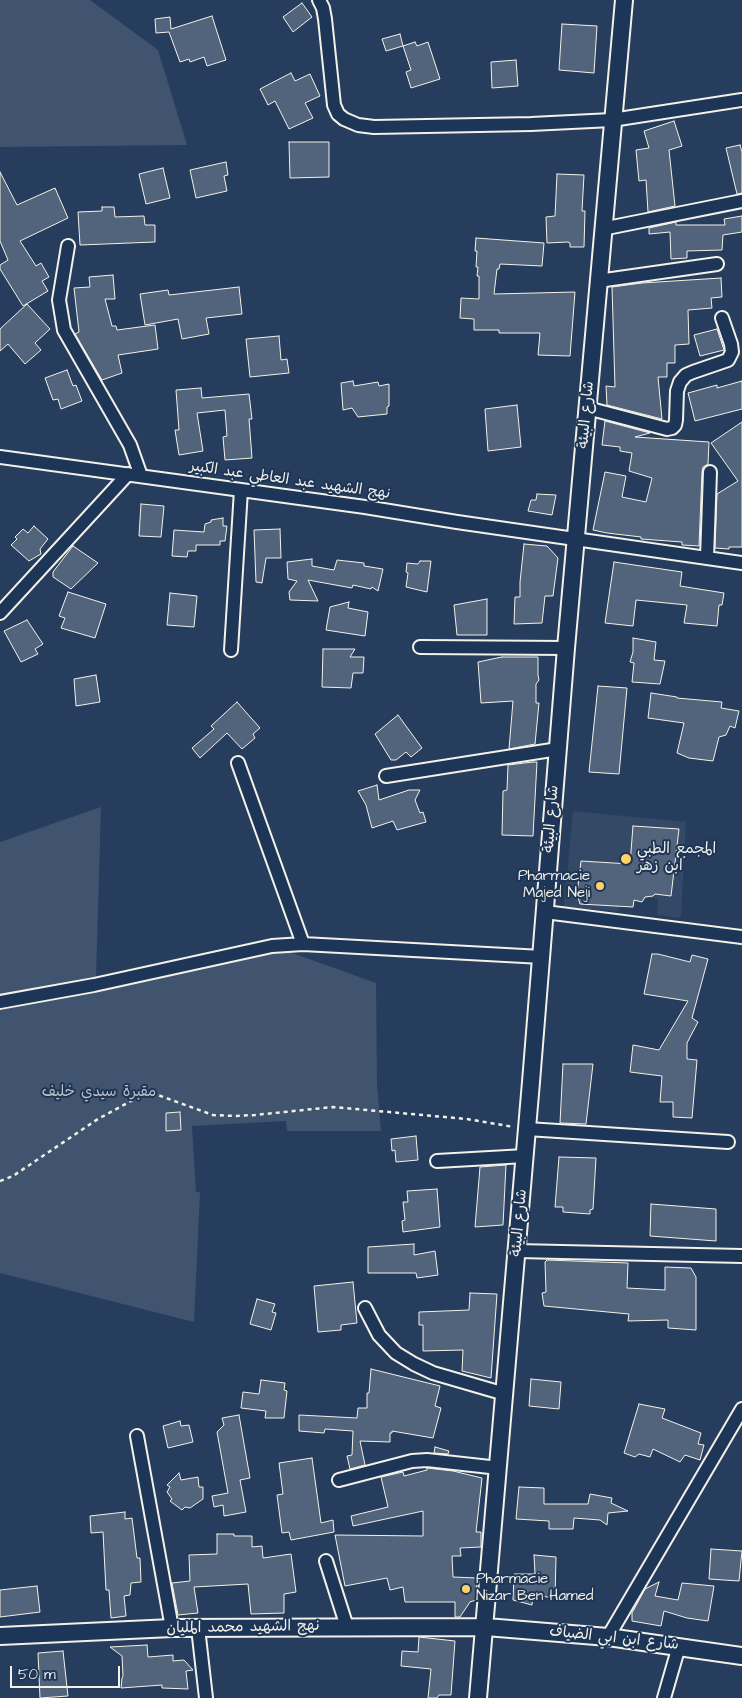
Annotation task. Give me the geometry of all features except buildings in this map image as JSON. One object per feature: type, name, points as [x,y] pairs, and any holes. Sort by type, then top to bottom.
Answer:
[{"type":"street","points":[[319,0],[325,19],[334,105],[338,114],[351,123],[374,127],[531,124],[612,120],[742,100]]},
{"type":"street","name":"شارع البيئة","points":[[478,1698],[486,1627],[546,912],[566,648],[624,0]]},
{"type":"street","points":[[602,230],[742,201]]},
{"type":"street","points":[[0,613],[134,475],[130,445],[64,330],[59,300],[68,246]]},
{"type":"street","points":[[598,281],[717,264]]},
{"type":"street","points":[[587,408],[667,429],[672,428],[676,420],[677,391],[680,382],[686,375],[728,360],[732,352],[722,318]]},
{"type":"street","name":"نهج الشهيد عبد العاطي عبد الكبير","points":[[0,457],[242,490],[742,563]]},
{"type":"street","points":[[706,558],[710,472]]},
{"type":"street","points":[[231,650],[242,490]]},
{"type":"street","points":[[420,647],[566,648]]},
{"type":"street","points":[[386,776],[558,749]]},
{"type":"street","points":[[238,763],[303,944]]},
{"type":"street","points":[[546,912],[742,937]]},
{"type":"street","points":[[0,1002],[94,985],[272,946],[303,944],[542,957]]},
{"type":"street","points":[[527,1129],[728,1142]]},
{"type":"street","points":[[438,1161],[525,1156]]},
{"type":"street","points":[[517,1251],[742,1256]]},
{"type":"street","points":[[365,1308],[379,1335],[396,1352],[414,1364],[433,1373],[505,1394]]},
{"type":"street","points":[[608,1637],[742,1409]]},
{"type":"street","points":[[137,1436],[172,1628]]},
{"type":"street","points":[[339,1480],[427,1460],[499,1468]]},
{"type":"street","points":[[326,1561],[347,1627]]},
{"type":"street","name":"شارع ابن ابي الضياف","points":[[486,1627],[608,1637],[742,1656]]},
{"type":"street","name":"نهج الشهيد محمد المليان","points":[[0,1636],[172,1628],[486,1627]]},
{"type":"street","points":[[198,1628],[206,1698]]},
{"type":"street","points":[[664,1698],[679,1646]]},
{"type":"path","points":[[0,1181],[13,1176],[98,1119],[142,1095],[149,1094],[155,1094],[213,1115],[255,1115],[333,1107],[467,1119],[527,1129]]},
{"type":"shaded area","name":"المجمع الطبي ابن زهر","points":[[573,811],[686,822],[681,918],[657,915],[658,899],[649,897],[642,902],[634,901],[633,908],[621,906],[617,911],[564,907]]},
{"type":"green space","points":[[0,0],[90,0],[158,50],[187,145],[0,147]]},
{"type":"green space","points":[[101,807],[96,979],[0,996],[0,842]]},
{"type":"green space","name":"مقبرة سيدي خليف","points":[[281,949],[376,983],[377,1084],[381,1131],[287,1131],[286,1121],[192,1126],[196,1192],[200,1192],[194,1322],[0,1273],[0,1010],[103,990]]},
{"type":"place","name":"المجمع الطبي ابن زهر","points":[[626,859]]},
{"type":"place","name":"Pharmacie Majed Neji","points":[[600,886]]},
{"type":"place","name":"Pharmacie Nizar Ben Hamed","points":[[466,1589]]}]
